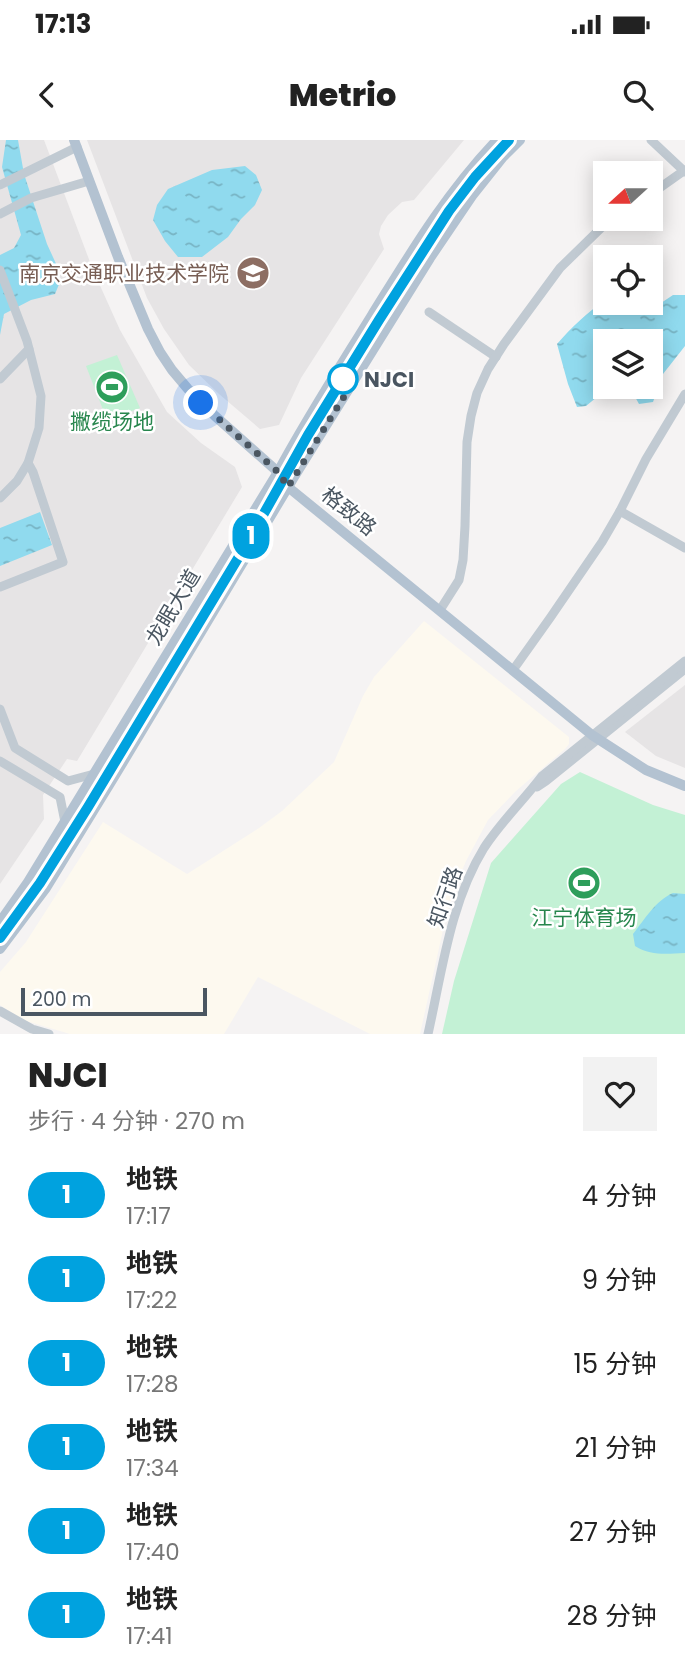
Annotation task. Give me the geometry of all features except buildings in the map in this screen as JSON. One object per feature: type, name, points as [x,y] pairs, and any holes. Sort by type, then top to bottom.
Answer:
[{"type":"main road","name":"龙眠大道","points":[[0,922],[65,822],[278,472],[300,430],[413,248],[456,187],[497,140]]},
{"type":"main road","name":"龙眠大道","points":[[0,949],[46,888],[430,258],[472,195],[520,140]]},
{"type":"main road","name":"格致路","points":[[75,144],[148,329],[166,361],[188,389],[278,472],[288,487],[595,737],[646,770],[685,786]]},
{"type":"street","points":[[651,140],[685,171],[663,186]]},
{"type":"street","points":[[0,185],[75,144]]},
{"type":"street","points":[[0,214],[31,198],[89,181]]},
{"type":"street","points":[[440,610],[460,580],[467,442],[477,393],[496,357],[560,268],[598,231]]},
{"type":"street","points":[[0,270],[29,349],[41,396],[39,428],[28,463],[18,481],[0,498]]},
{"type":"street","points":[[429,312],[496,357]]},
{"type":"street","points":[[0,379],[29,349]]},
{"type":"street","points":[[513,670],[602,542],[646,459],[685,394]]},
{"type":"street","points":[[0,587],[63,562],[28,463]]},
{"type":"street","points":[[620,511],[685,548]]},
{"type":"street","name":"知行路","points":[[428,1034],[454,917],[469,875],[484,849],[515,806],[532,789],[546,781],[685,661]]},
{"type":"street","name":"知行路","points":[[595,737],[685,669]]},
{"type":"street","points":[[0,709],[4,731],[15,748],[68,781],[94,774]]},
{"type":"street","points":[[0,761],[60,797],[65,822]]},
{"type":"street","points":[[0,1011],[32,1029],[49,1034]]},
{"type":"shaded area","points":[[0,140],[44,140],[93,270],[120,330],[167,412],[201,443],[235,467],[242,487],[77,761],[67,759],[43,795],[44,819],[0,884]]},
{"type":"shaded area","name":"南京交通职业技术学院","points":[[87,140],[464,140],[414,200],[402,202],[388,215],[379,234],[384,249],[301,378],[279,425],[260,429],[189,365],[164,329],[147,298]]},
{"type":"shaded area","points":[[424,621],[569,737],[569,744],[488,820],[466,861],[445,921],[420,1034],[370,1034],[258,977],[224,1034],[70,1034],[23,1020],[0,1005],[0,972],[26,942],[103,822],[187,874],[282,811],[334,762],[374,677]]},
{"type":"shaded area","points":[[685,685],[685,768],[656,756],[625,732]]},
{"type":"green space","name":"撇缆场地","points":[[117,355],[140,408],[107,420],[86,366]]},
{"type":"green space","name":"江宁体育场","points":[[580,772],[653,805],[685,815],[685,1034],[442,1034],[454,981],[491,863],[561,784]]},
{"type":"water","points":[[6,140],[18,140],[24,174],[47,244],[58,268],[60,282],[55,294],[31,300],[4,314],[0,335],[0,255],[14,248],[21,235],[2,167]]},
{"type":"water","points":[[245,166],[256,175],[262,190],[255,205],[228,237],[202,257],[178,257],[153,220],[157,205],[168,189],[212,170]]},
{"type":"water","points":[[673,295],[685,295],[685,346],[663,374],[663,329],[593,329],[595,399],[586,406],[577,407],[557,344],[592,310],[593,315],[663,315],[663,302]]},
{"type":"water","points":[[636,399],[654,399],[653,402],[639,404]]},
{"type":"water","points":[[40,512],[52,545],[0,566],[0,528]]},
{"type":"water","points":[[673,893],[685,894],[685,953],[653,953],[635,946],[633,934],[656,906]]},
{"type":"railway","points":[[0,938],[40,883],[88,807],[379,319],[449,211],[509,140]]},
{"type":"metro line","name":"1","points":[[0,938],[40,883],[88,807],[379,320],[449,211],[509,140]]},
{"type":"place","name":"南京交通职业技术学院","points":[[253,273]]},
{"type":"place","name":"NJCI","points":[[343,379]]},
{"type":"place","name":"撇缆场地","points":[[112,387]]},
{"type":"place","name":"江宁体育场","points":[[584,883]]},
{"type":"route","points":[[201,403],[278,472],[288,487],[348,390],[343,379]]}]
